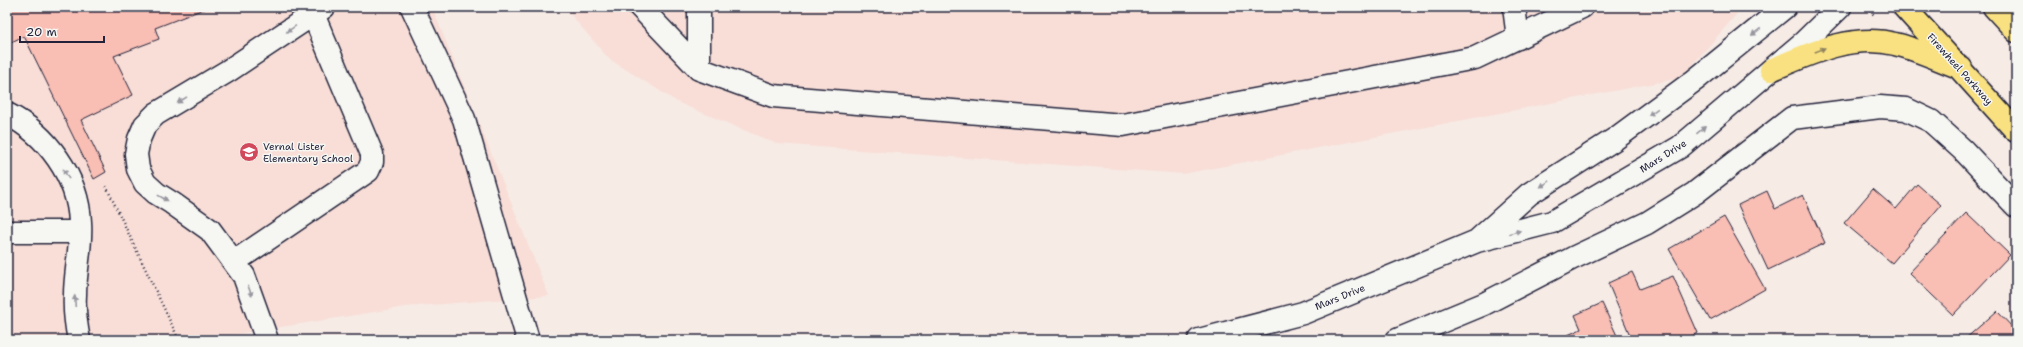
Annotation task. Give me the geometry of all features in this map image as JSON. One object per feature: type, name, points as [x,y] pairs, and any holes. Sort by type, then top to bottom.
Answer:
[{"type":"main road","name":"Firewheel Parkway","points":[[1904,7],[1961,68],[2016,131]]},
{"type":"main road","points":[[1994,7],[2016,31]]},
{"type":"main road","points":[[1771,70],[1826,47],[1871,41],[1894,44],[1961,68]]},
{"type":"street","points":[[412,7],[464,119],[528,340]]},
{"type":"street","points":[[640,7],[699,69],[772,96],[1124,125],[1475,58],[1582,7]]},
{"type":"street","points":[[699,7],[699,69]]},
{"type":"street","points":[[1514,7],[1518,38]]},
{"type":"street","name":"Mars Drive","points":[[1477,241],[1528,194],[1616,139],[1695,80],[1785,7]]},
{"type":"street","name":"Mars Drive","points":[[1199,340],[1303,313],[1477,241],[1552,222],[1680,147],[1771,70],[1840,7]]},
{"type":"street","points":[[234,262],[368,171],[372,162],[372,154],[319,10],[228,71],[156,114],[145,125],[139,139],[136,154],[138,169],[145,183],[156,193],[210,230],[244,276],[267,340]]},
{"type":"street","points":[[1397,340],[1484,304],[1573,258],[1647,223],[1695,193],[1792,118],[1880,107],[1906,109],[1931,121],[1964,152],[2016,206]]},
{"type":"street","points":[[7,114],[24,122],[52,149],[72,183],[80,222],[74,295],[79,340]]},
{"type":"street","points":[[7,232],[80,232]]},
{"type":"path","points":[[1867,8],[1876,16]]},
{"type":"path","points":[[106,186],[179,340]]},
{"type":"shaded area","name":"Vernal Lister Elementary School","points":[[7,7],[432,7],[549,296],[405,307],[226,336],[214,340],[7,340]]},
{"type":"shaded area","points":[[564,7],[1743,7],[1681,78],[1183,174],[777,144],[679,103],[609,59]]},
{"type":"building","points":[[7,7],[209,7],[155,28],[159,39],[114,56],[133,95],[81,120],[106,172],[94,179],[24,36],[7,44]]},
{"type":"building","points":[[1917,184],[1941,205],[1892,263],[1844,223],[1873,189],[1896,209]]},
{"type":"building","points":[[1767,191],[1775,209],[1803,195],[1825,243],[1768,270],[1738,205]]},
{"type":"building","points":[[1966,213],[2010,255],[1953,315],[1909,273]]},
{"type":"building","points":[[1724,217],[1765,289],[1710,320],[1669,249]]},
{"type":"building","points":[[1632,272],[1640,289],[1673,276],[1698,333],[1682,340],[1632,340],[1608,283]]},
{"type":"building","points":[[1602,303],[1619,340],[1557,340],[1581,329],[1575,315]]},
{"type":"building","points":[[1997,311],[2016,331],[2016,340],[1964,340]]},
{"type":"place","name":"Vernal Lister Elementary School","points":[[249,152]]}]
